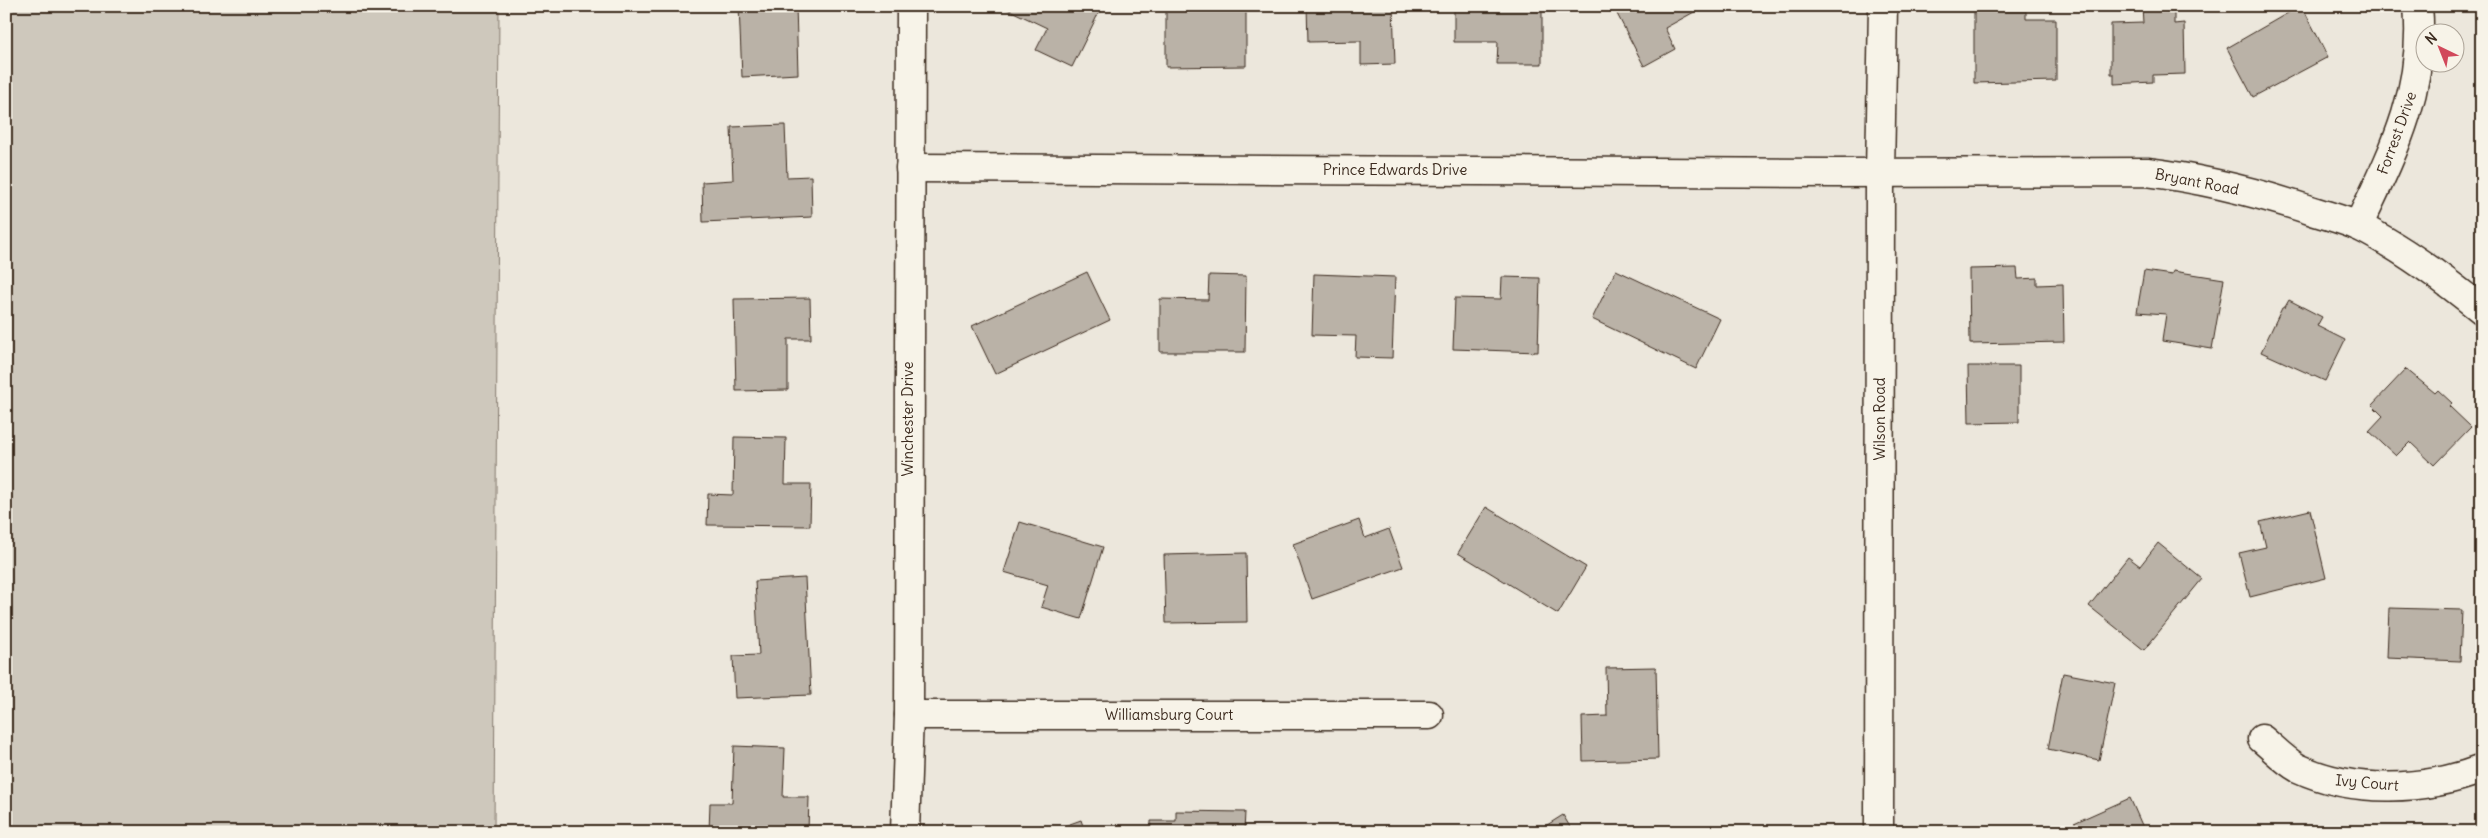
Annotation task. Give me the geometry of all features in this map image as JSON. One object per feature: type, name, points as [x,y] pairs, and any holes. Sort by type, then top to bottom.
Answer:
[{"type":"street","name":"Winchester Drive","points":[[905,832],[909,715],[907,554],[911,6]]},
{"type":"street","name":"Wilson Road","points":[[1879,832],[1880,173],[1883,6]]},
{"type":"street","name":"Forrest Drive","points":[[2358,226],[2405,120],[2417,75],[2420,31],[2418,6]]},
{"type":"street","name":"Prince Edwards Drive","points":[[910,168],[1880,173]]},
{"type":"street","name":"Bryant Road","points":[[1880,173],[2147,172],[2195,178],[2298,206],[2358,226],[2402,251],[2449,283],[2482,310]]},
{"type":"street","name":"Williamsburg Court","points":[[909,715],[1429,715]]},
{"type":"street","name":"Ivy Court","points":[[2262,739],[2296,767],[2329,780],[2412,786],[2463,776],[2482,769]]},
{"type":"shaded area","points":[[6,6],[499,6],[494,832],[6,832]]},
{"type":"building","points":[[739,6],[796,6],[798,74],[742,77]]},
{"type":"building","points":[[1001,6],[1102,6],[1072,67],[1036,50],[1047,28]]},
{"type":"building","points":[[1166,6],[1246,6],[1246,66],[1166,67]]},
{"type":"building","points":[[1307,6],[1393,6],[1395,64],[1361,65],[1361,41],[1308,42]]},
{"type":"building","points":[[1454,6],[1542,6],[1542,64],[1497,64],[1498,42],[1454,42]]},
{"type":"building","points":[[1613,6],[1705,6],[1665,28],[1675,49],[1644,66]]},
{"type":"building","points":[[2142,6],[2174,6],[2174,24],[2184,23],[2185,74],[2153,75],[2153,82],[2114,84],[2114,74],[2111,74],[2111,24],[2143,23]]},
{"type":"building","points":[[2302,6],[2328,57],[2253,97],[2227,48]]},
{"type":"building","points":[[1974,11],[2026,11],[2026,19],[2056,19],[2056,81],[1974,83]]},
{"type":"building","points":[[785,125],[787,177],[811,176],[812,217],[703,222],[702,182],[733,180],[731,127]]},
{"type":"building","points":[[2017,268],[2018,279],[2037,278],[2037,285],[2063,284],[2064,342],[1970,344],[1969,269]]},
{"type":"building","points":[[1616,270],[1720,319],[1696,369],[1592,319]]},
{"type":"building","points":[[2144,271],[2172,275],[2173,271],[2224,279],[2212,349],[2162,341],[2166,314],[2137,312]]},
{"type":"building","points":[[1087,272],[1110,320],[995,374],[972,326]]},
{"type":"building","points":[[1314,274],[1395,277],[1392,358],[1355,357],[1356,336],[1312,335]]},
{"type":"building","points":[[1209,275],[1246,276],[1245,352],[1160,352],[1160,299],[1208,300]]},
{"type":"building","points":[[1502,277],[1540,278],[1538,352],[1453,349],[1455,298],[1501,299]]},
{"type":"building","points":[[810,298],[811,339],[788,339],[788,390],[736,391],[734,299]]},
{"type":"building","points":[[2289,300],[2322,317],[2317,326],[2345,340],[2325,381],[2261,352],[2282,308],[2285,307]]},
{"type":"building","points":[[1968,366],[2019,366],[2019,422],[1969,423]]},
{"type":"building","points":[[2406,369],[2435,393],[2438,390],[2452,403],[2449,406],[2471,427],[2434,465],[2410,442],[2396,456],[2369,431],[2383,416],[2372,405]]},
{"type":"building","points":[[734,437],[786,438],[785,484],[811,484],[810,526],[707,525],[708,494],[733,495]]},
{"type":"building","points":[[1486,507],[1586,567],[1558,614],[1458,553]]},
{"type":"building","points":[[2310,510],[2326,578],[2250,597],[2239,553],[2266,547],[2260,522]]},
{"type":"building","points":[[1359,520],[1365,538],[1389,529],[1403,567],[1312,599],[1293,544]]},
{"type":"building","points":[[1020,522],[1103,547],[1081,619],[1041,607],[1048,585],[1004,572]]},
{"type":"building","points":[[2158,543],[2202,579],[2144,650],[2089,606],[2128,557],[2140,566]]},
{"type":"building","points":[[1246,553],[1247,622],[1166,623],[1164,555]]},
{"type":"building","points":[[805,578],[811,695],[735,698],[733,656],[759,655],[755,581]]},
{"type":"building","points":[[2389,608],[2462,610],[2460,661],[2387,658]]},
{"type":"building","points":[[1656,667],[1658,759],[1583,761],[1582,717],[1607,716],[1606,668]]},
{"type":"building","points":[[2063,673],[2115,683],[2099,760],[2048,749]]},
{"type":"building","points":[[734,746],[785,748],[783,797],[809,797],[808,832],[709,832],[710,803],[732,803]]},
{"type":"building","points":[[2130,798],[2145,832],[2078,832],[2074,823]]},
{"type":"building","points":[[1176,811],[1245,812],[1244,832],[1151,832],[1151,821],[1176,821]]},
{"type":"building","points":[[1563,815],[1573,832],[1536,832]]},
{"type":"building","points":[[1081,820],[1085,832],[1048,832]]}]
